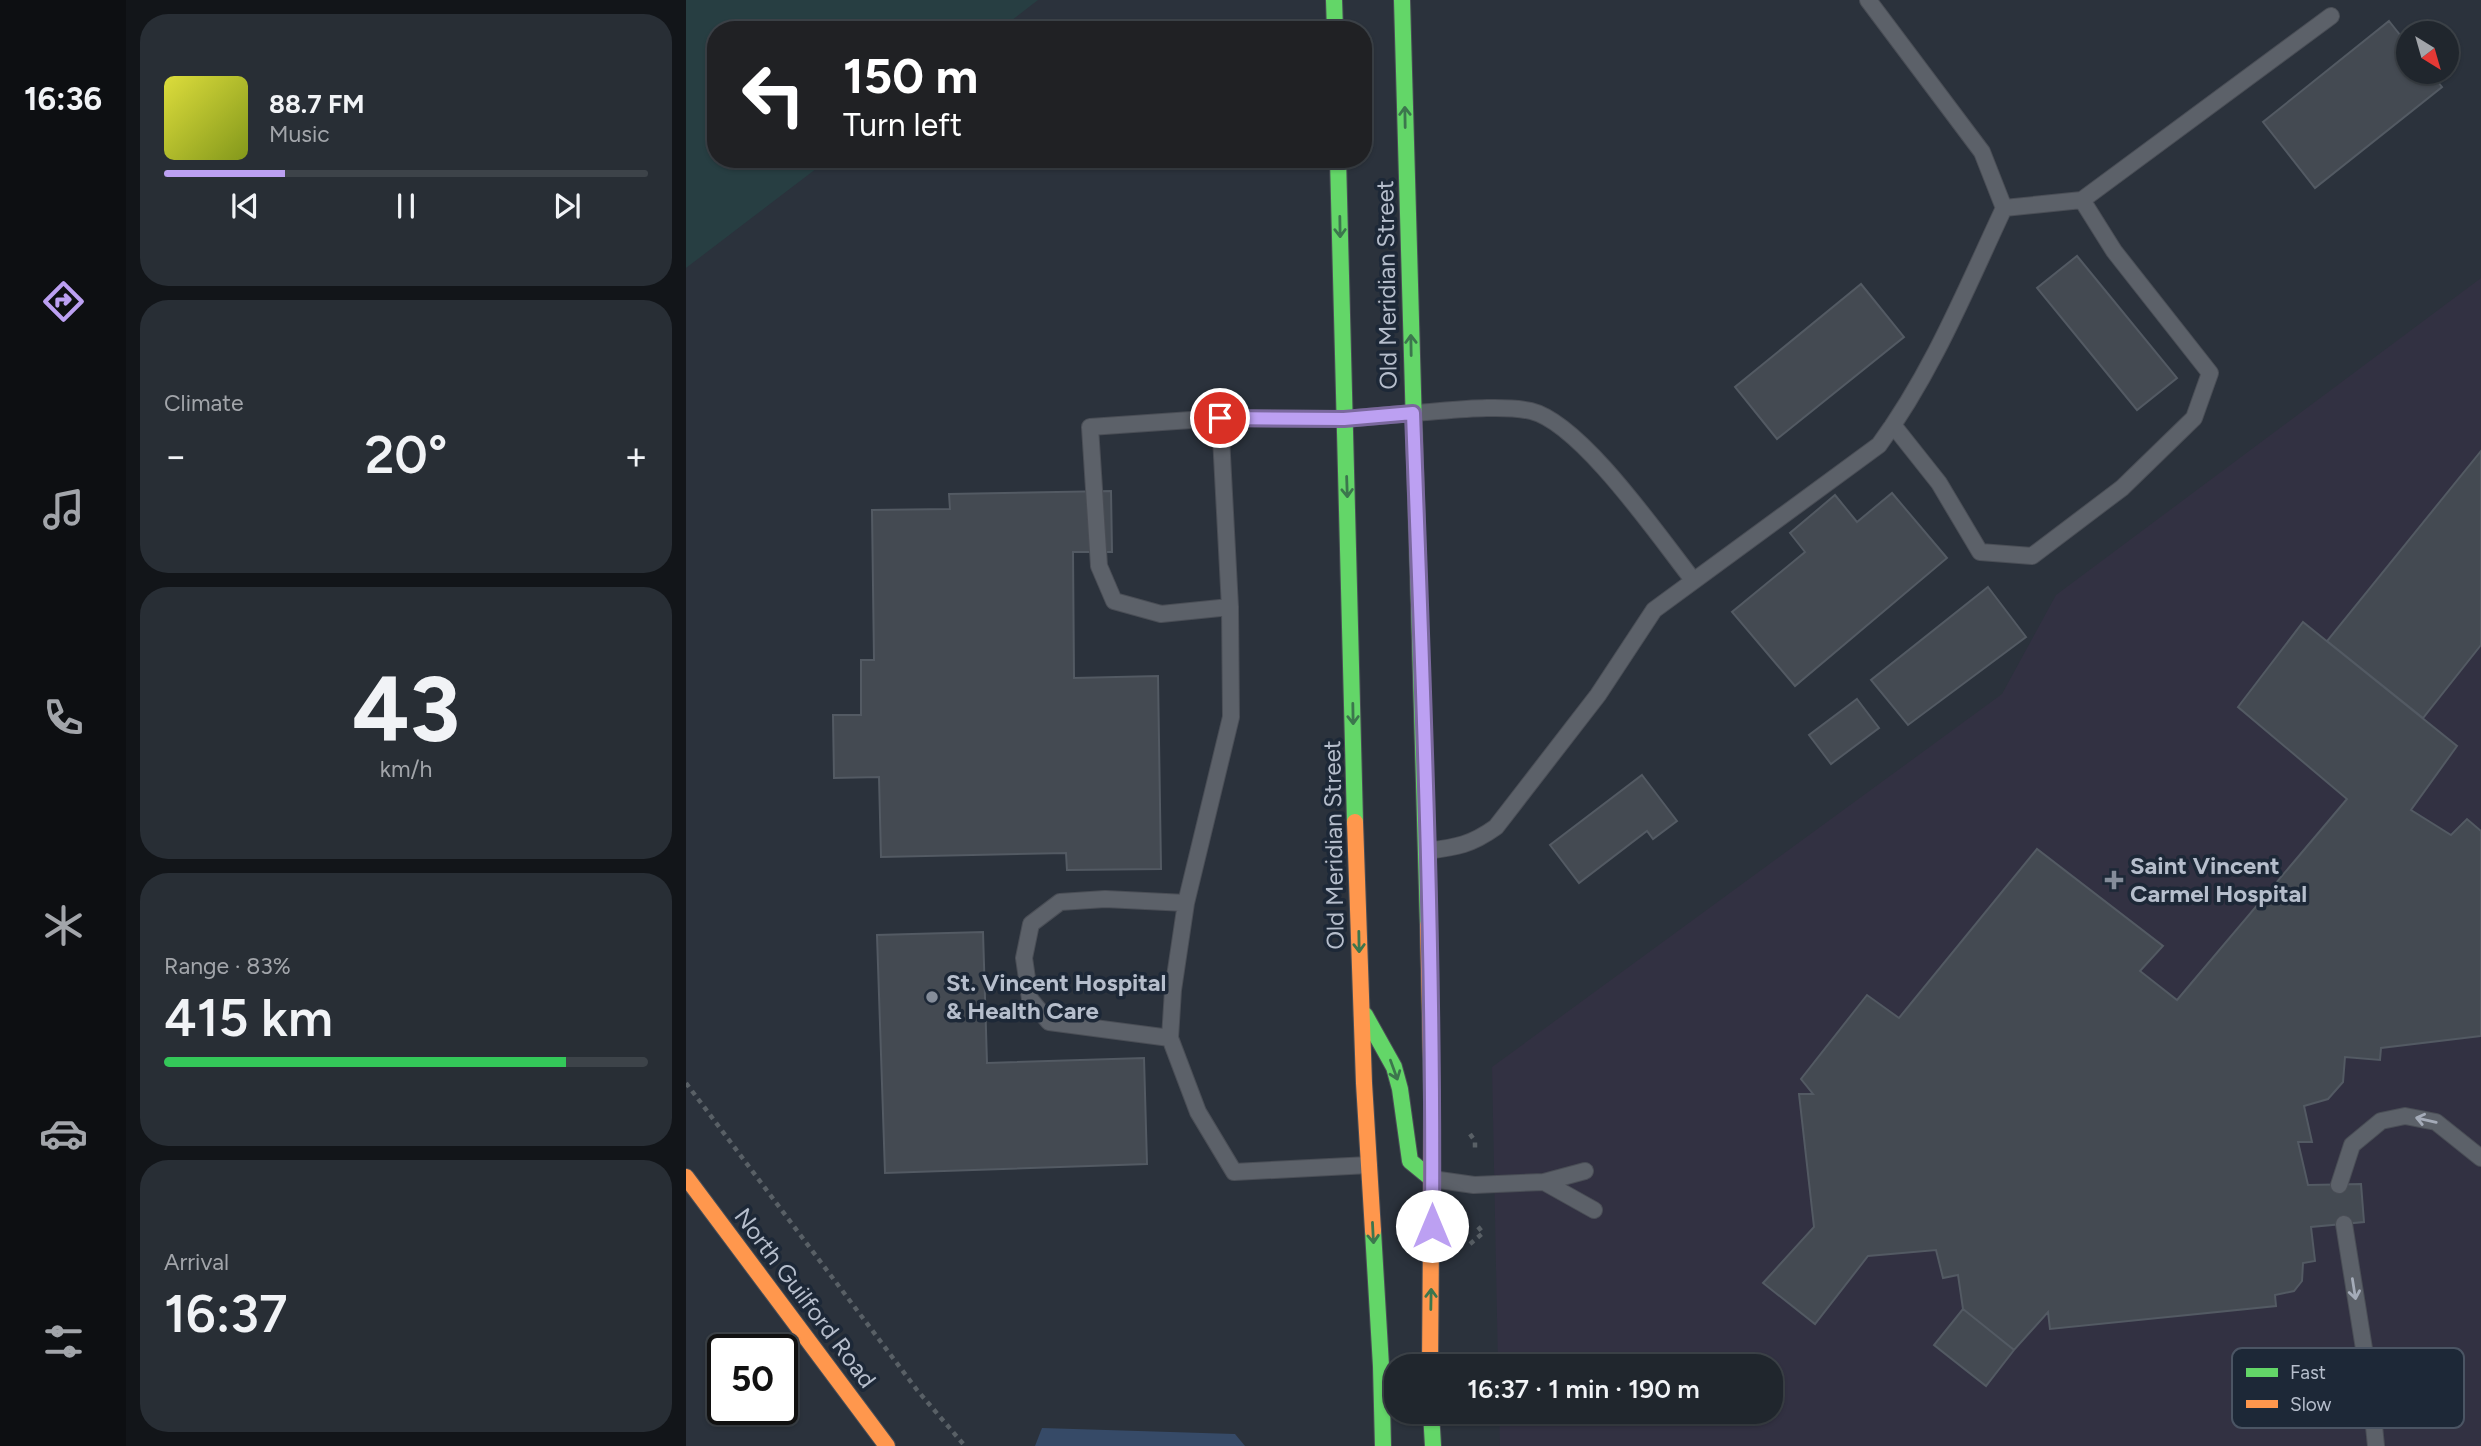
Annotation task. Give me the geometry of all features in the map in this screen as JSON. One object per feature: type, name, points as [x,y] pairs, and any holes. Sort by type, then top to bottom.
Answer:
[{"type":"main road","points":[[1334,0],[1335,21]]},
{"type":"main road","name":"Old Meridian Street","points":[[1402,0],[1427,851],[1432,1179],[1430,1354]]},
{"type":"main road","name":"Old Meridian Street","points":[[1338,168],[1364,1083],[1381,1366],[1383,1446]]},
{"type":"main road","points":[[1344,419],[1413,413]]},
{"type":"main road","points":[[1362,1010],[1394,1067],[1410,1161],[1432,1179]]},
{"type":"main road","name":"North Guilford Road","points":[[686,1177],[887,1446]]},
{"type":"main road","points":[[1432,1424],[1433,1446]]},
{"type":"lane","points":[[1427,851],[1476,842],[1496,827],[1598,695],[1654,610],[1879,444],[1938,349],[2004,208],[1982,152],[1868,0]]},
{"type":"lane","points":[[2004,208],[2082,200],[2331,16]]},
{"type":"lane","points":[[1893,425],[1939,483],[1980,552],[2032,556],[2122,488],[2193,418],[2210,373],[2115,251],[2082,200]]},
{"type":"lane","points":[[1413,413],[1505,409],[1531,411],[1546,417],[1565,430],[1601,464],[1693,580]]},
{"type":"lane","points":[[1230,607],[1161,614],[1114,601],[1099,566],[1090,426],[1220,418],[1344,419]]},
{"type":"lane","points":[[1220,418],[1230,607],[1231,717],[1186,903],[1172,990],[1170,1038],[1198,1112],[1234,1172],[1370,1165]]},
{"type":"lane","points":[[1170,1038],[1049,1022],[1030,999],[1024,958],[1031,924],[1060,902],[1105,899],[1186,903]]},
{"type":"lane","points":[[2339,1185],[2352,1145],[2381,1121],[2405,1116],[2436,1122],[2481,1158]]},
{"type":"lane","points":[[1432,1179],[1474,1185],[1544,1182],[1585,1171]]},
{"type":"lane","points":[[1544,1182],[1594,1210]]},
{"type":"lane","points":[[2344,1224],[2363,1348]]},
{"type":"lane","points":[[2374,1428],[2376,1446]]},
{"type":"path","points":[[686,1083],[917,1390],[965,1446]]},
{"type":"shaded area","name":"Saint Vincent Carmel Hospital","points":[[2481,278],[2481,1446],[1500,1446],[1499,1424],[1783,1424],[1783,1354],[1498,1354],[1492,1067],[2002,694],[2056,595]]},
{"type":"green space","points":[[686,0],[1038,0],[1011,21],[707,21],[707,168],[817,168],[686,268]]},
{"type":"water","points":[[1042,1428],[1235,1434],[1245,1446],[1035,1446]]},
{"type":"building","points":[[2389,21],[2396,30],[2396,84],[2440,84],[2442,87],[2315,188],[2263,122]]},
{"type":"building","points":[[2077,256],[2177,378],[2137,410],[2037,288]]},
{"type":"building","points":[[1861,284],[1904,337],[1777,439],[1735,387]]},
{"type":"building","points":[[2481,451],[2481,645],[2423,718],[2327,641]]},
{"type":"building","points":[[1111,491],[1112,552],[1073,552],[1074,678],[1158,676],[1161,869],[1067,870],[1066,853],[881,857],[879,777],[834,778],[833,715],[861,715],[861,660],[874,660],[872,510],[950,509],[949,494]]},
{"type":"building","points":[[1892,493],[1947,558],[1795,686],[1732,612],[1805,552],[1790,533],[1835,495],[1857,522]]},
{"type":"building","points":[[1988,587],[2026,637],[1908,725],[1871,680]]},
{"type":"building","points":[[2303,622],[2457,746],[2411,810],[2451,835],[2467,819],[2481,831],[2481,1036],[2381,1048],[2380,1060],[2345,1057],[2343,1082],[2328,1099],[2304,1106],[2312,1142],[2298,1142],[2308,1185],[2361,1184],[2364,1222],[2311,1227],[2315,1261],[2303,1263],[2302,1281],[2294,1291],[2275,1295],[2276,1306],[2050,1329],[2048,1312],[2014,1350],[1963,1309],[1958,1275],[1943,1278],[1936,1250],[1868,1256],[1815,1324],[1763,1283],[1814,1227],[1799,1094],[1813,1094],[1801,1079],[1867,995],[1899,1018],[2037,849],[2163,946],[2140,971],[2177,1000],[2347,799],[2238,707]]},
{"type":"building","points":[[1857,699],[1879,728],[1831,764],[1809,735]]},
{"type":"building","points":[[1642,775],[1677,821],[1653,839],[1647,831],[1579,883],[1550,845]]},
{"type":"building","name":"St. Vincent Hospital & Health Care","points":[[983,932],[987,1063],[1144,1058],[1147,1164],[885,1173],[877,935]]},
{"type":"building","points":[[1963,1309],[2014,1350],[1986,1386],[1934,1345]]},
{"type":"traffic: fast","points":[[1334,0],[1335,21]]},
{"type":"traffic: fast","points":[[1402,0],[1428,925]]},
{"type":"traffic: fast","points":[[1338,168],[1355,822]]},
{"type":"traffic: fast","points":[[1365,1015],[1394,1067],[1400,1089],[1410,1161],[1432,1179]]},
{"type":"traffic: fast","points":[[1373,1231],[1383,1446]]},
{"type":"traffic: fast","points":[[1432,1424],[1433,1446]]},
{"type":"traffic: slow","points":[[1344,419],[1413,413]]},
{"type":"traffic: slow","points":[[1355,822],[1364,1083],[1373,1231]]},
{"type":"traffic: slow","points":[[1428,925],[1432,1103],[1430,1354]]},
{"type":"traffic: slow","points":[[686,1177],[887,1446]]},
{"type":"place","name":"Saint Vincent Carmel Hospital","points":[[2114,880]]},
{"type":"place","name":"St. Vincent Hospital & Health Care","points":[[932,997]]},
{"type":"route","points":[[1220,418],[1344,419],[1413,413],[1427,851],[1432,1226]]}]
